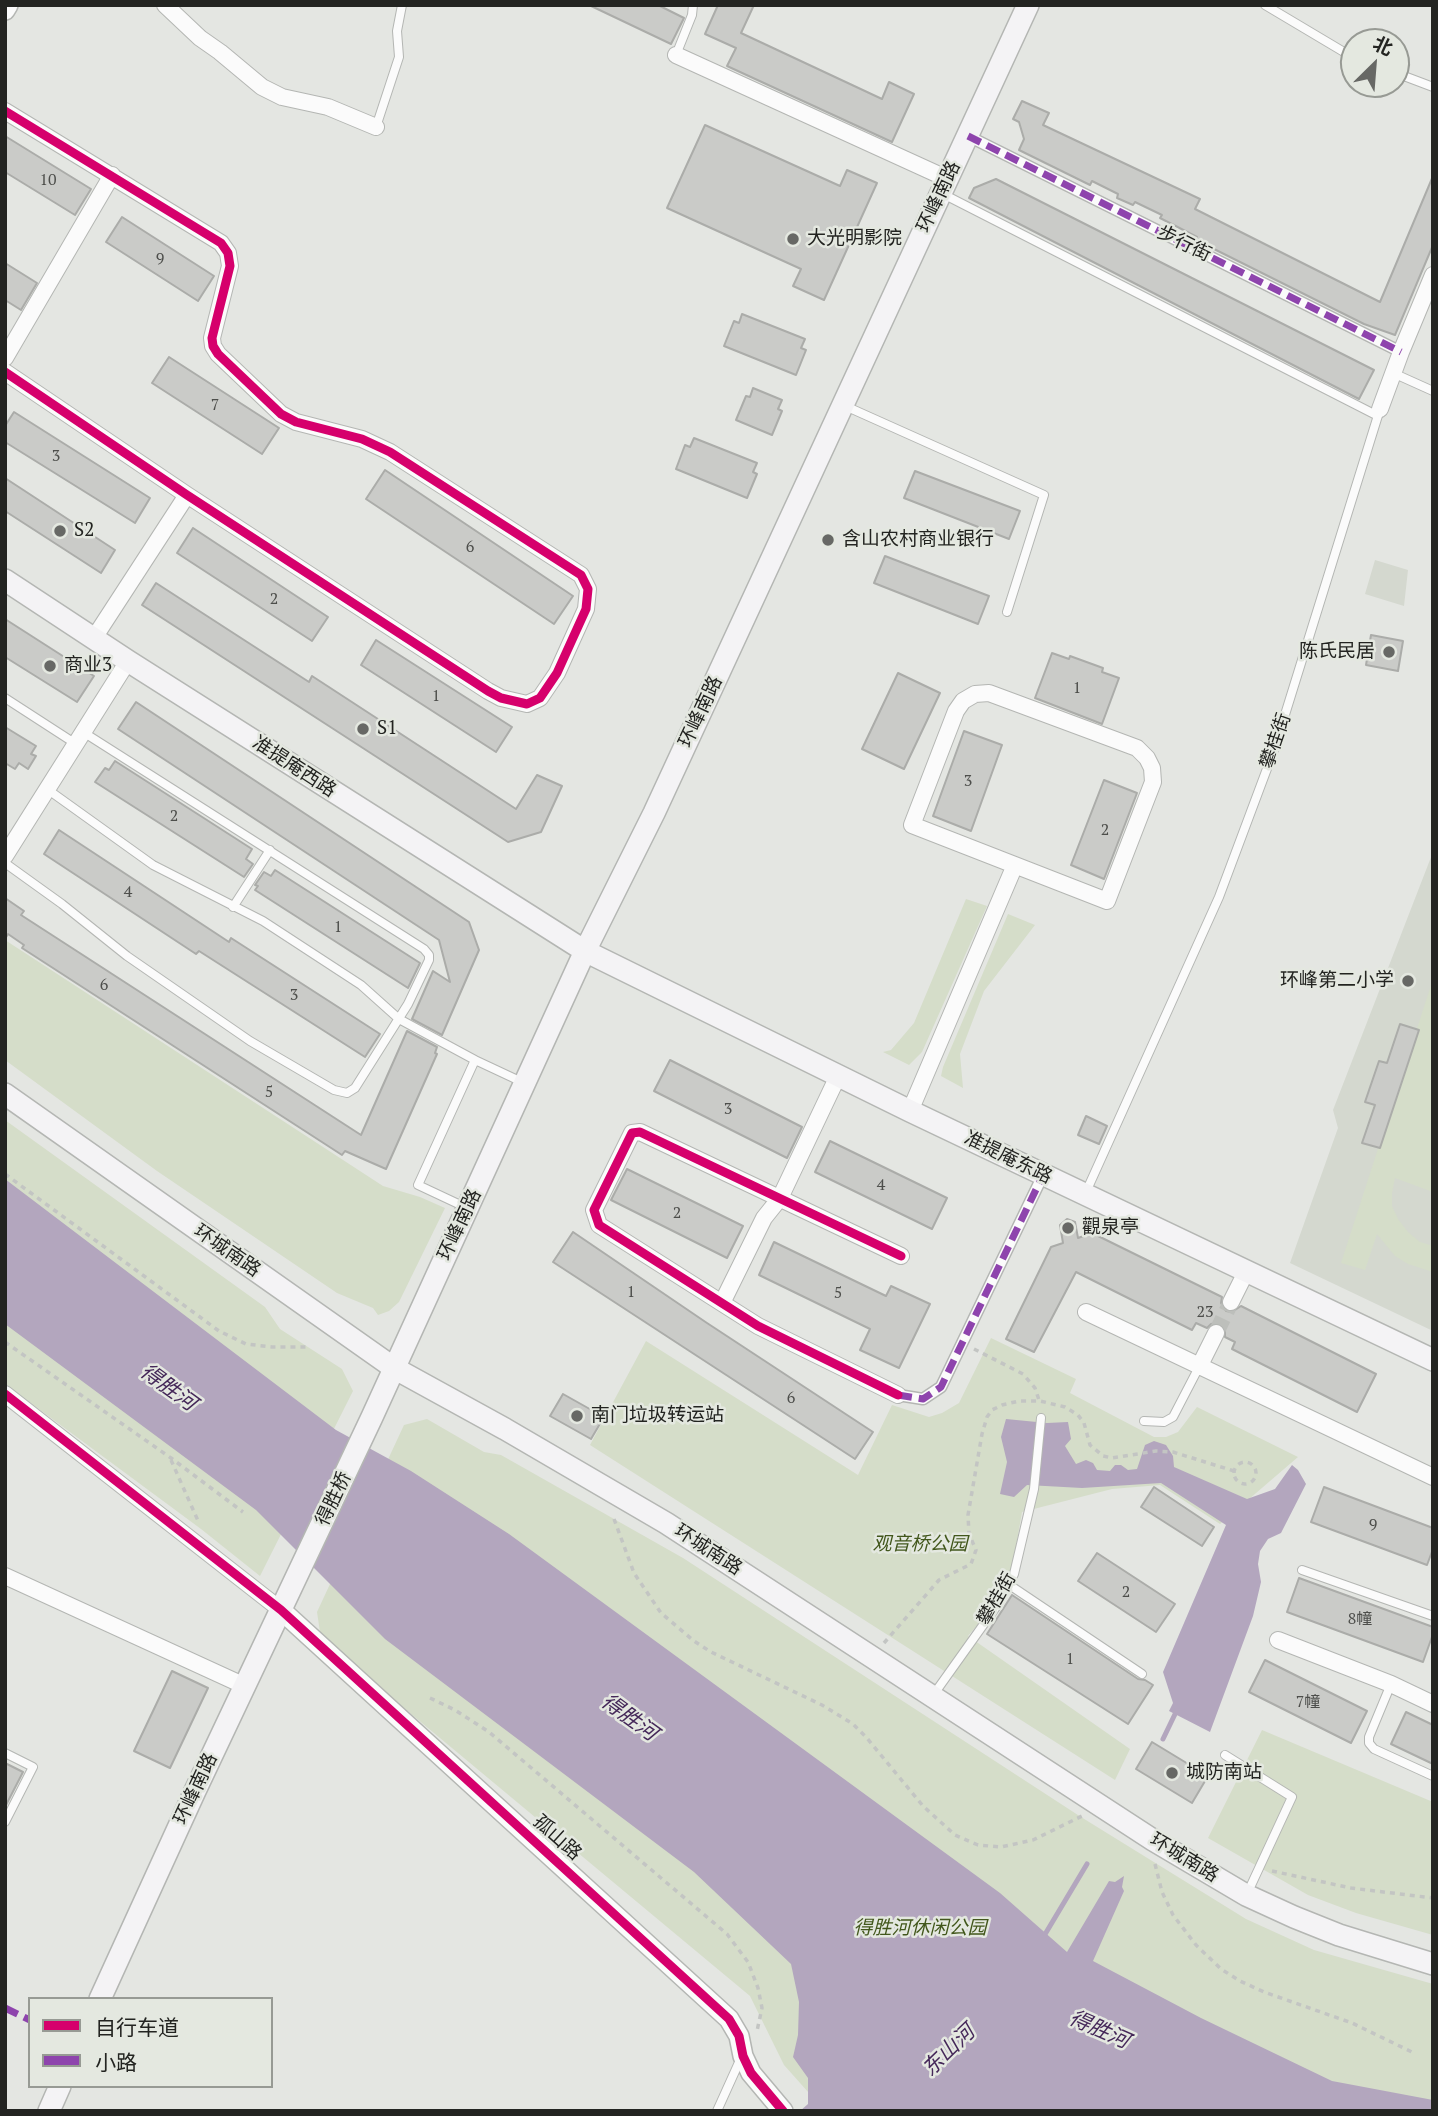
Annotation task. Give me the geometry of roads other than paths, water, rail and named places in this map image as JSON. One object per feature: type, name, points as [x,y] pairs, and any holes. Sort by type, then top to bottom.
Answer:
[{"type":"main road","name":"环峰南路","points":[[372,1417],[585,951],[654,813],[1028,5]]},
{"type":"main road","name":"准提庵西路","points":[[5,580],[585,951]]},
{"type":"main road","name":"准提庵东路","points":[[585,951],[910,1111],[1433,1360]]},
{"type":"main road","name":"环城南路","points":[[5,1094],[394,1368],[666,1523],[1153,1840],[1246,1895],[1339,1935],[1433,1964]]},
{"type":"main road","name":"得胜桥","points":[[295,1581],[372,1417]]},
{"type":"main road","name":"环峰南路","points":[[101,1997],[295,1581]]},
{"type":"main road","points":[[49,2111],[59,2088]]},
{"type":"street","points":[[5,10],[8,5]]},
{"type":"street","points":[[165,5],[200,38],[262,87],[282,97],[328,107],[376,127]]},
{"type":"street","points":[[676,55],[944,186]]},
{"type":"street","points":[[5,111],[221,243],[228,253],[229,281],[212,338],[213,346],[218,354],[281,414],[296,422],[362,439],[390,452],[581,575],[588,589],[586,609],[549,688],[540,698],[527,704],[516,703],[488,691],[187,495],[5,372]]},
{"type":"street","name":"步行街","points":[[968,136],[1401,352]]},
{"type":"street","points":[[5,358],[112,175]]},
{"type":"street","name":"攀桂街","points":[[1379,412],[1433,275]]},
{"type":"street","points":[[94,638],[187,495]]},
{"type":"street","points":[[5,856],[128,661]]},
{"type":"street","points":[[975,694],[1002,696],[1137,748],[1152,768],[1153,782],[1107,901],[1015,865],[912,825],[956,711],[962,701],[975,694]]},
{"type":"street","points":[[910,1111],[1015,865]]},
{"type":"street","points":[[722,1303],[764,1218],[780,1198],[838,1076]]},
{"type":"street","points":[[901,1256],[640,1132],[632,1133],[594,1210],[599,1225],[758,1326],[898,1395],[923,1399],[941,1387],[1043,1175]]},
{"type":"street","points":[[1231,1302],[1246,1272]]},
{"type":"street","points":[[1086,1312],[1433,1478]]},
{"type":"street","points":[[1199,1367],[1216,1333]]},
{"type":"street","points":[[5,1394],[281,1611]]},
{"type":"street","points":[[5,1576],[245,1686]]},
{"type":"street","name":"孤山路","points":[[281,1611],[729,2019],[739,2036],[743,2056],[751,2073],[777,2103]]},
{"type":"street","points":[[1278,1640],[1391,1684],[1433,1704]]},
{"type":"lane","points":[[376,127],[399,57],[397,31],[402,5]]},
{"type":"lane","points":[[676,55],[692,15],[693,5]]},
{"type":"lane","points":[[1265,5],[1340,50]]},
{"type":"lane","points":[[1410,78],[1433,87]]},
{"type":"lane","points":[[944,186],[1379,412]]},
{"type":"lane","points":[[1393,373],[1433,391]]},
{"type":"lane","points":[[843,405],[1044,495],[1007,612]]},
{"type":"lane","name":"攀桂街","points":[[1085,1195],[1219,897],[1274,750],[1379,412]]},
{"type":"lane","points":[[5,698],[80,738],[270,850],[424,949],[429,955],[427,967],[399,1019],[355,1088],[347,1093],[334,1090],[250,1041],[127,956],[5,863]]},
{"type":"lane","points":[[47,789],[153,865],[264,921],[305,947],[361,985],[399,1019],[475,1060],[525,1083]]},
{"type":"lane","points":[[233,906],[270,850]]},
{"type":"lane","points":[[468,1208],[418,1185],[475,1060]]},
{"type":"lane","points":[[1144,1421],[1164,1422],[1173,1417],[1199,1367]]},
{"type":"lane","name":"攀桂街","points":[[932,1697],[996,1607],[1020,1554],[1034,1489],[1041,1418]]},
{"type":"lane","points":[[1302,1570],[1433,1616]]},
{"type":"lane","points":[[1008,1584],[1143,1674]]},
{"type":"lane","points":[[1391,1684],[1369,1737],[1369,1744],[1374,1749],[1433,1776]]},
{"type":"lane","points":[[5,1753],[33,1767],[5,1822]]},
{"type":"lane","points":[[1225,1755],[1292,1797],[1246,1895]]},
{"type":"lane","points":[[717,2111],[743,2056]]},
{"type":"water","points":[[5,1179],[336,1430],[411,1471],[509,1534],[1000,1893],[1067,1952],[1109,1881],[1115,1882],[1124,1876],[1124,1891],[1093,1961],[1201,2018],[1332,2081],[1433,2100],[1433,2111],[800,2111],[808,2104],[808,2078],[793,2057],[798,2035],[799,2002],[791,1964],[694,1872],[385,1639],[256,1510],[5,1324]]},
{"type":"water","points":[[1006,1419],[1068,1422],[1071,1439],[1065,1446],[1076,1464],[1086,1460],[1093,1463],[1097,1470],[1110,1471],[1115,1465],[1121,1465],[1128,1470],[1137,1469],[1145,1445],[1154,1441],[1166,1445],[1173,1456],[1174,1467],[1247,1499],[1275,1489],[1292,1465],[1298,1470],[1306,1484],[1281,1533],[1268,1539],[1260,1551],[1258,1564],[1261,1582],[1253,1616],[1210,1732],[1169,1711],[1173,1703],[1163,1672],[1226,1525],[1161,1483],[1082,1488],[1027,1485],[1014,1497],[1000,1494],[1007,1462],[1001,1437]]},
{"type":"waterway","points":[[1163,1739],[1177,1710]]},
{"type":"waterway","points":[[1044,1936],[1087,1864]]},
{"type":"tunnel","points":[[1216,1333],[1231,1302]]},
{"type":"place","name":"大光明影院","points":[[793,239]]},
{"type":"place","name":"S2","points":[[60,531]]},
{"type":"place","name":"含山农村商业银行","points":[[828,540]]},
{"type":"place","name":"陈氏民居","points":[[1389,652]]},
{"type":"place","name":"商业3","points":[[50,666]]},
{"type":"place","name":"S1","points":[[363,729]]},
{"type":"place","name":"环峰第二小学","points":[[1408,981]]},
{"type":"place","name":"觀泉亭","points":[[1068,1228]]},
{"type":"place","name":"南门垃圾转运站","points":[[577,1416]]},
{"type":"place","name":"城防南站","points":[[1172,1773]]},
{"type":"water label","name":"得胜河","points":[[168,1388]]},
{"type":"water label","name":"得胜河","points":[[629,1718]]},
{"type":"water label","name":"得胜河","points":[[1099,2030]]},
{"type":"water label","name":"东山河","points":[[949,2051]]},
{"type":"park label","name":"观音桥公园","points":[[920,1545]]},
{"type":"park label","name":"得胜河休闲公园","points":[[920,1929]]}]
